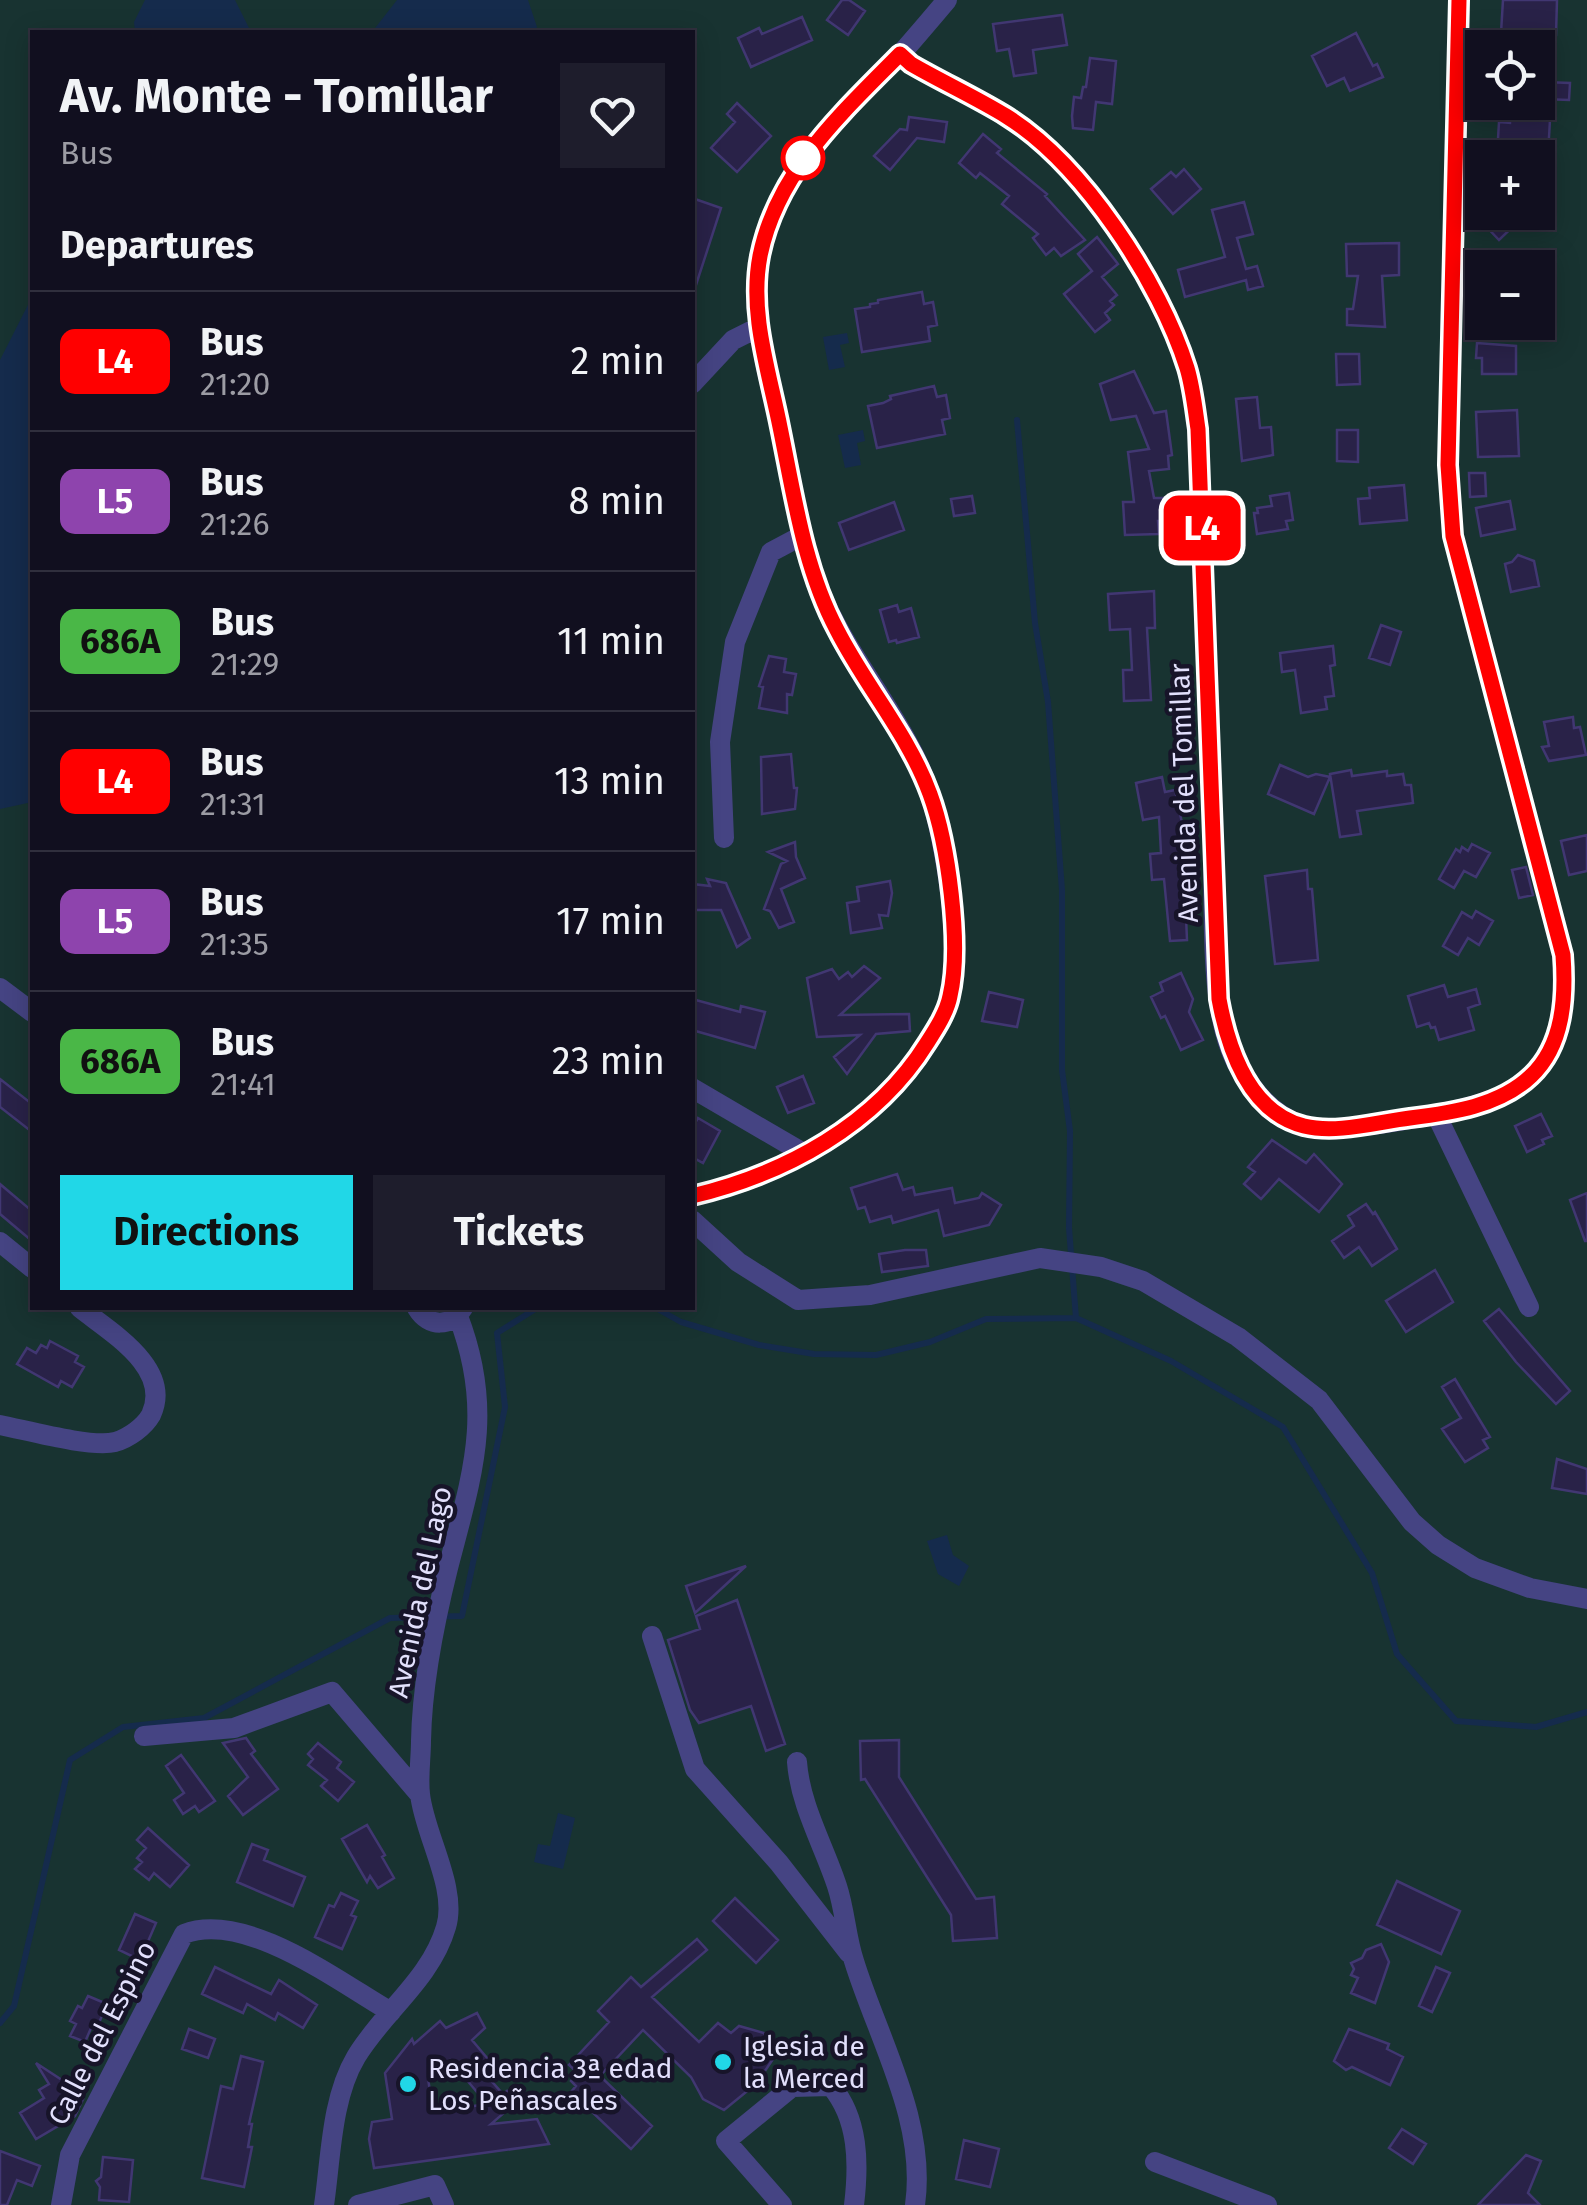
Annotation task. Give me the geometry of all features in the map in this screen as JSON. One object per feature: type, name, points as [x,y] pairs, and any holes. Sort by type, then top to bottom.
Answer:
[{"type":"street","points":[[695,1195],[806,1154],[870,1111],[916,1062],[950,998],[954,964],[952,902],[932,797],[911,747],[837,630],[818,586],[803,534],[756,304],[760,256],[778,202],[803,158],[948,0]]},
{"type":"street","name":"Avenida del Tomillar","points":[[900,54],[911,64],[1007,116],[1048,148],[1091,194],[1151,285],[1187,369],[1198,429],[1219,999],[1234,1060],[1252,1088],[1271,1108],[1302,1126],[1332,1128],[1436,1114],[1507,1093],[1533,1075],[1562,1018],[1563,955],[1453,536],[1448,465],[1459,0]]},
{"type":"street","points":[[695,381],[732,340],[759,327]]},
{"type":"street","points":[[724,838],[720,742],[736,642],[771,552],[803,534]]},
{"type":"street","points":[[0,988],[30,1010]]},
{"type":"street","points":[[695,1090],[806,1154]]},
{"type":"street","points":[[1436,1114],[1529,1307]]},
{"type":"street","points":[[695,1223],[738,1262],[798,1300],[870,1296],[1040,1258],[1102,1268],[1143,1282],[1238,1337],[1318,1400],[1412,1522],[1438,1545],[1475,1568],[1530,1588],[1587,1599]]},
{"type":"street","points":[[0,1242],[30,1266]]},
{"type":"street","points":[[0,1425],[112,1443],[133,1434],[150,1418],[156,1400],[154,1380],[142,1361],[82,1310]]},
{"type":"street","points":[[419,1310],[438,1324],[460,1312]]},
{"type":"street","name":"Avenida del Lago","points":[[324,2205],[344,2080],[357,2056],[438,1954],[448,1922],[446,1888],[420,1795],[422,1715],[434,1632],[478,1446],[479,1410],[472,1352],[460,1312]]},
{"type":"street","points":[[652,1636],[694,1769],[779,1863],[853,1959]]},
{"type":"street","points":[[144,1736],[234,1728],[332,1692],[420,1795]]},
{"type":"street","points":[[797,1762],[798,1782],[839,1890],[853,1959],[896,2076],[916,2158],[915,2205]]},
{"type":"street","name":"Calle del Espino","points":[[61,2205],[70,2155],[184,1934],[200,1928],[241,1934],[282,1949],[391,2012]]},
{"type":"street","points":[[782,2205],[726,2142],[792,2088],[831,2086],[848,2109],[855,2138],[854,2205]]},
{"type":"street","points":[[1156,2162],[1267,2205]]},
{"type":"street","points":[[358,2205],[435,2184],[444,2205]]},
{"type":"green space","points":[[0,0],[1587,0],[1587,2205],[0,2205]]},
{"type":"water","points":[[145,0],[235,0],[250,30],[135,30],[134,22]]},
{"type":"water","points":[[397,0],[528,0],[537,27],[535,30],[374,30]]},
{"type":"water","points":[[30,301],[30,802],[0,809],[0,360]]},
{"type":"water","points":[[847,333],[849,343],[840,345],[845,367],[829,370],[823,337]]},
{"type":"water","points":[[863,430],[865,441],[857,443],[861,465],[845,468],[838,435]]},
{"type":"water","points":[[947,1535],[953,1555],[969,1566],[959,1586],[938,1574],[927,1541]]},
{"type":"water","points":[[558,1813],[575,1818],[563,1869],[534,1862],[538,1844],[550,1846]]},
{"type":"building","points":[[842,0],[849,0],[865,11],[848,35],[827,20]]},
{"type":"building","points":[[1503,0],[1557,0],[1556,35],[1555,30],[1501,30]]},
{"type":"building","points":[[1062,15],[1067,45],[1033,50],[1036,73],[1014,76],[1009,49],[997,51],[993,24]]},
{"type":"building","points":[[802,17],[812,40],[751,67],[738,38],[759,28],[762,34]]},
{"type":"building","points":[[1356,33],[1383,77],[1350,91],[1344,78],[1327,86],[1312,56]]},
{"type":"building","points":[[1090,58],[1116,61],[1112,104],[1096,102],[1093,130],[1073,128],[1072,116],[1074,97],[1081,98],[1086,87]]},
{"type":"building","points":[[1555,82],[1570,83],[1569,100],[1555,99]]},
{"type":"building","points":[[737,103],[771,136],[737,172],[711,148],[735,122],[727,114]]},
{"type":"building","points":[[909,117],[947,122],[944,142],[917,138],[890,170],[874,156],[900,129],[907,130]]},
{"type":"building","points":[[1550,120],[1549,140],[1498,139],[1499,122]]},
{"type":"building","points":[[983,134],[1001,149],[997,153],[1047,194],[1085,240],[1061,256],[1054,248],[1046,255],[1033,238],[1038,234],[1002,204],[1009,196],[980,173],[976,178],[959,163]]},
{"type":"building","points":[[1184,169],[1201,189],[1173,214],[1151,189],[1171,172],[1176,177]]},
{"type":"building","points":[[695,199],[721,208],[695,285]]},
{"type":"building","points":[[1244,202],[1253,234],[1237,238],[1246,269],[1257,266],[1263,286],[1248,290],[1246,280],[1185,297],[1178,270],[1225,257],[1212,210]]},
{"type":"building","points":[[1490,230],[1509,230],[1499,240]]},
{"type":"building","points":[[1097,237],[1118,264],[1102,277],[1117,295],[1110,301],[1114,305],[1105,313],[1110,320],[1095,332],[1064,294],[1092,271],[1078,254]]},
{"type":"building","points":[[1399,243],[1399,275],[1382,276],[1385,327],[1347,325],[1347,309],[1353,309],[1358,276],[1347,276],[1346,244]]},
{"type":"building","points":[[922,292],[924,304],[933,302],[937,325],[928,327],[930,341],[862,352],[855,309],[870,307],[878,300]]},
{"type":"building","points":[[1477,343],[1516,346],[1516,374],[1482,374],[1482,358],[1476,358]]},
{"type":"building","points":[[1336,354],[1359,354],[1360,384],[1337,385]]},
{"type":"building","points":[[1134,371],[1154,413],[1166,411],[1172,455],[1168,456],[1169,469],[1149,471],[1154,498],[1167,498],[1168,521],[1158,521],[1159,534],[1125,535],[1123,502],[1134,502],[1128,452],[1149,449],[1136,416],[1111,420],[1100,384]]},
{"type":"building","points":[[934,386],[937,397],[946,395],[950,418],[942,420],[945,434],[877,448],[868,406],[883,403],[890,396]]},
{"type":"building","points":[[1257,397],[1260,428],[1271,427],[1273,455],[1242,461],[1236,399]]},
{"type":"building","points":[[1517,410],[1519,456],[1478,457],[1476,412]]},
{"type":"building","points":[[1337,430],[1358,430],[1358,462],[1337,461]]},
{"type":"building","points":[[1469,473],[1485,473],[1486,496],[1470,497]]},
{"type":"building","points":[[1404,485],[1407,520],[1360,524],[1358,499],[1370,498],[1369,488]]},
{"type":"building","points":[[1289,493],[1293,520],[1286,521],[1288,529],[1257,534],[1257,508],[1272,506],[1270,496]]},
{"type":"building","points":[[972,496],[975,513],[954,516],[951,499]]},
{"type":"building","points":[[1510,501],[1515,529],[1481,536],[1476,508]]},
{"type":"building","points":[[894,502],[904,530],[849,550],[839,523]]},
{"type":"building","points":[[1518,555],[1534,561],[1539,586],[1511,592],[1505,564]]},
{"type":"building","points":[[1154,591],[1155,628],[1147,628],[1151,700],[1124,701],[1123,670],[1132,670],[1130,629],[1110,630],[1108,594]]},
{"type":"building","points":[[897,605],[899,612],[911,608],[919,637],[889,642],[880,610]]},
{"type":"building","points":[[1381,625],[1401,632],[1390,665],[1369,658]]},
{"type":"building","points":[[1333,646],[1335,665],[1330,666],[1334,696],[1325,697],[1327,709],[1301,713],[1295,670],[1282,672],[1280,653]]},
{"type":"building","points":[[769,656],[786,659],[784,672],[796,674],[792,695],[787,694],[787,713],[759,708],[763,687],[759,686]]},
{"type":"building","points":[[1573,717],[1574,728],[1580,727],[1586,755],[1549,761],[1542,747],[1549,746],[1544,722]]},
{"type":"building","points":[[791,754],[797,788],[795,809],[762,814],[761,757]]},
{"type":"building","points":[[1280,765],[1308,777],[1330,777],[1314,814],[1268,794]]},
{"type":"building","points":[[1351,770],[1352,776],[1387,771],[1387,776],[1403,774],[1405,785],[1411,785],[1413,803],[1357,811],[1361,834],[1340,837],[1330,774]]},
{"type":"building","points":[[1162,777],[1165,792],[1175,790],[1182,823],[1187,940],[1170,941],[1164,879],[1152,880],[1150,854],[1161,853],[1159,817],[1143,820],[1136,783]]},
{"type":"building","points":[[1587,835],[1587,871],[1569,875],[1561,841]]},
{"type":"building","points":[[795,842],[796,857],[805,878],[781,889],[794,922],[779,928],[770,911],[764,909],[781,864],[787,861],[768,852]]},
{"type":"building","points":[[1472,844],[1490,853],[1476,877],[1464,871],[1454,888],[1439,879],[1456,849],[1468,851]]},
{"type":"building","points":[[1526,867],[1533,895],[1519,898],[1512,870]]},
{"type":"building","points":[[1307,870],[1318,960],[1275,964],[1265,876]]},
{"type":"building","points":[[707,879],[726,883],[750,938],[737,947],[721,910],[695,910],[695,884],[710,886]]},
{"type":"building","points":[[890,881],[888,916],[879,915],[882,928],[851,933],[847,903],[859,901],[857,887]]},
{"type":"building","points":[[1476,911],[1493,921],[1479,945],[1468,938],[1458,955],[1443,946],[1462,912],[1472,918]]},
{"type":"building","points":[[864,966],[880,978],[840,1015],[909,1014],[910,1031],[876,1034],[847,1074],[834,1057],[860,1035],[817,1037],[807,978],[832,969],[839,979],[848,972],[852,977]]},
{"type":"building","points":[[1181,973],[1193,999],[1189,1012],[1203,1040],[1181,1050],[1151,997],[1163,991],[1160,983]]},
{"type":"building","points":[[1444,985],[1448,997],[1476,989],[1480,1004],[1468,1008],[1474,1030],[1439,1040],[1435,1027],[1431,1028],[1429,1023],[1417,1027],[1408,996]]},
{"type":"building","points":[[989,992],[1023,1000],[1017,1027],[982,1021]]},
{"type":"building","points":[[695,1000],[740,1012],[741,1006],[765,1012],[755,1048],[695,1031]]},
{"type":"building","points":[[803,1076],[814,1103],[788,1113],[777,1087]]},
{"type":"building","points":[[0,1079],[30,1102],[30,1130],[0,1107]]},
{"type":"building","points":[[1541,1114],[1552,1136],[1527,1152],[1515,1126]]},
{"type":"building","points":[[698,1118],[720,1131],[703,1163],[695,1159]]},
{"type":"building","points":[[1272,1140],[1306,1163],[1314,1154],[1342,1184],[1319,1212],[1279,1179],[1261,1199],[1244,1184],[1255,1172],[1248,1167]]},
{"type":"building","points":[[897,1174],[903,1190],[913,1187],[915,1195],[952,1188],[955,1203],[979,1198],[982,1193],[1001,1205],[989,1225],[944,1236],[938,1210],[893,1223],[891,1216],[870,1222],[865,1207],[858,1209],[851,1188]]},
{"type":"building","points":[[0,1184],[30,1209],[30,1239],[0,1214]]},
{"type":"building","points":[[1587,1193],[1587,1241],[1585,1241],[1570,1200]]},
{"type":"building","points":[[1366,1204],[1397,1249],[1372,1266],[1359,1247],[1344,1258],[1332,1241],[1354,1226],[1348,1216]]},
{"type":"building","points":[[926,1250],[928,1266],[882,1272],[879,1254]]},
{"type":"building","points":[[1435,1270],[1453,1302],[1406,1332],[1386,1301]]},
{"type":"building","points":[[1499,1309],[1570,1391],[1556,1404],[1484,1321]]},
{"type":"building","points":[[50,1341],[78,1356],[75,1362],[84,1367],[72,1387],[61,1381],[58,1387],[17,1364],[27,1348],[36,1353],[41,1345],[47,1348]]},
{"type":"building","points":[[1455,1379],[1490,1437],[1483,1440],[1488,1448],[1465,1462],[1442,1429],[1461,1418],[1442,1387]]},
{"type":"building","points":[[1557,1459],[1587,1469],[1587,1494],[1552,1488]]},
{"type":"building","points":[[746,1566],[695,1613],[686,1586]]},
{"type":"building","points":[[737,1600],[785,1744],[766,1751],[751,1706],[699,1723],[690,1710],[668,1640],[700,1629],[696,1616]]},
{"type":"building","points":[[246,1738],[255,1751],[251,1754],[278,1789],[243,1815],[228,1796],[248,1777],[223,1743]]},
{"type":"building","points":[[899,1740],[899,1777],[976,1899],[994,1897],[997,1938],[953,1941],[951,1915],[865,1779],[861,1780],[860,1741]]},
{"type":"building","points":[[318,1743],[341,1762],[337,1768],[354,1782],[338,1801],[321,1786],[327,1780],[308,1765],[313,1759],[308,1754]]},
{"type":"building","points":[[181,1755],[215,1801],[199,1812],[195,1806],[183,1814],[174,1800],[184,1793],[166,1766]]},
{"type":"building","points":[[367,1825],[394,1878],[378,1888],[370,1876],[367,1882],[342,1839]]},
{"type":"building","points":[[148,1828],[189,1865],[170,1887],[154,1873],[149,1880],[135,1869],[142,1862],[137,1858],[146,1848],[137,1840]]},
{"type":"building","points":[[252,1844],[268,1850],[264,1860],[305,1877],[293,1906],[237,1882]]},
{"type":"building","points":[[1397,1881],[1460,1911],[1441,1954],[1377,1925]]},
{"type":"building","points":[[341,1893],[358,1901],[351,1915],[356,1917],[342,1949],[315,1937],[329,1905],[334,1907]]},
{"type":"building","points":[[735,1898],[778,1940],[756,1963],[713,1921]]},
{"type":"building","points":[[135,1914],[156,1923],[140,1960],[119,1950]]},
{"type":"building","name":"Iglesia de la Merced","points":[[697,1939],[707,1950],[652,1997],[699,2042],[718,2023],[731,2033],[739,2026],[764,2033],[773,2059],[756,2084],[724,2110],[703,2099],[691,2077],[643,2030],[600,2076],[652,2126],[631,2149],[571,2092],[576,2086],[571,2081],[578,2073],[569,2065],[609,2022],[598,2011],[631,1977],[641,1987]]},
{"type":"building","points":[[1381,1944],[1389,1962],[1375,2003],[1351,1993],[1358,1978],[1351,1975],[1351,1963]]},
{"type":"building","points":[[215,1967],[271,1994],[279,1980],[317,2005],[303,2028],[278,2013],[275,2020],[247,2004],[243,2013],[202,1994]]},
{"type":"building","points":[[1436,1967],[1450,1973],[1432,2012],[1419,2006]]},
{"type":"building","points":[[88,1996],[107,2004],[96,2030],[91,2028],[85,2042],[70,2036],[76,2024],[70,2021]]},
{"type":"building","name":"Residencia 3ª edad Los Peñascales","points":[[477,2013],[485,2028],[472,2040],[488,2059],[479,2067],[503,2094],[507,2091],[515,2100],[520,2099],[491,2124],[537,2119],[549,2144],[374,2168],[369,2139],[372,2122],[392,2119],[385,2073],[412,2039],[414,2044],[440,2021],[446,2028]],"holes":[[[450,2060],[487,2104],[433,2112],[428,2078]]]},
{"type":"building","points":[[189,2029],[215,2039],[208,2058],[182,2049]]},
{"type":"building","points":[[1349,2029],[1389,2044],[1387,2049],[1403,2057],[1390,2085],[1352,2067],[1346,2070],[1334,2061]]},
{"type":"building","points":[[241,2056],[263,2062],[249,2124],[248,2147],[252,2147],[244,2187],[202,2178],[221,2086],[233,2089]]},
{"type":"building","points":[[36,2063],[74,2088],[71,2093],[83,2099],[75,2116],[36,2139],[20,2113],[44,2098],[39,2090],[49,2084]]},
{"type":"building","points":[[1402,2129],[1426,2144],[1413,2164],[1389,2148]]},
{"type":"building","points":[[964,2140],[999,2149],[990,2187],[956,2179]]},
{"type":"building","points":[[0,2151],[40,2166],[32,2186],[17,2180],[7,2205],[0,2205]]},
{"type":"building","points":[[1526,2155],[1541,2161],[1528,2193],[1540,2205],[1478,2205]]},
{"type":"building","points":[[103,2157],[133,2160],[129,2202],[99,2200],[100,2187],[96,2181],[101,2177]]},
{"type":"waterway","points":[[1017,420],[1035,623],[1048,702],[1062,890],[1062,1070],[1070,1131],[1069,1228],[1076,1318]]},
{"type":"waterway","points":[[0,2023],[14,2006],[70,1760],[123,1727],[204,1718],[390,1618],[462,1616],[505,1407],[497,1333],[534,1310]]},
{"type":"waterway","points":[[660,1310],[681,1322],[759,1345],[814,1354],[876,1355],[930,1342],[986,1319],[1076,1318],[1171,1361],[1283,1427],[1372,1573],[1397,1654],[1456,1721],[1536,1727],[1587,1712]]},
{"type":"bus line","name":"L4","points":[[695,1195],[806,1154],[870,1111],[916,1062],[950,998],[954,964],[952,902],[932,797],[911,747],[837,630],[818,586],[803,534],[756,304],[760,256],[788,183],[803,158],[900,54],[911,64],[1007,116],[1048,148],[1091,194],[1151,285],[1187,369],[1198,429],[1219,999],[1234,1060],[1271,1108],[1302,1126],[1332,1128],[1436,1114],[1489,1101],[1533,1075],[1562,1018],[1563,955],[1453,536],[1448,465],[1459,0]]},
{"type":"place","name":"Iglesia de la Merced","points":[[723,2062]]},
{"type":"place","name":"Residencia 3ª edad Los Peñascales","points":[[408,2084]]}]
